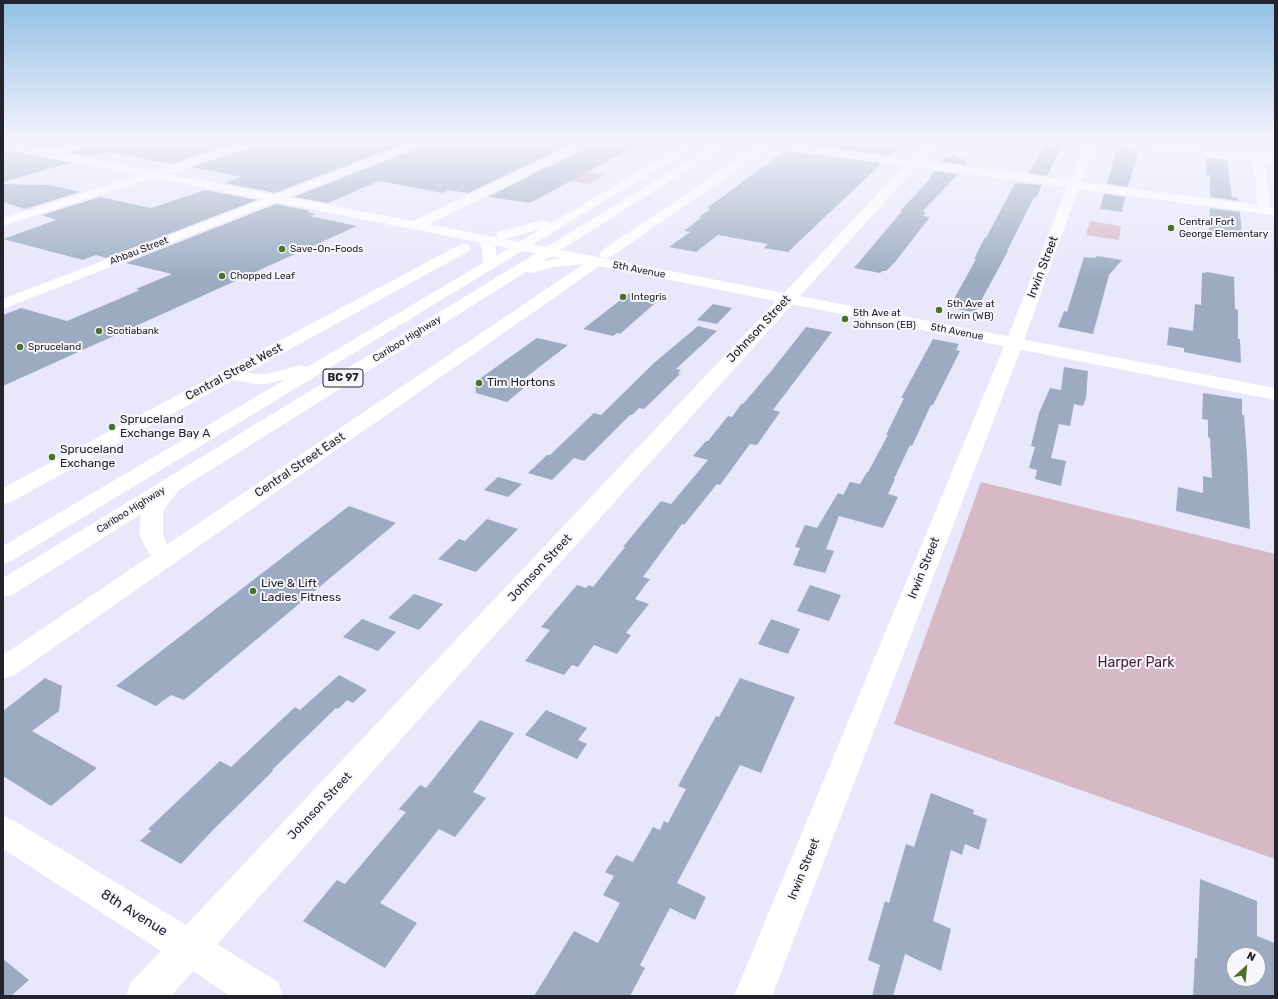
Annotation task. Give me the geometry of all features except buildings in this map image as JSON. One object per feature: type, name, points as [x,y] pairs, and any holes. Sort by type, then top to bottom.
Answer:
[{"type":"main road","points":[[3,222],[115,187]]},
{"type":"main road","name":"5th Avenue","points":[[223,187],[425,220],[503,235],[528,245]]},
{"type":"main road","name":"5th Avenue","points":[[236,187],[414,226],[486,240],[597,253],[792,294],[1016,337],[1275,380]]},
{"type":"main road","name":"Ahbau Street","points":[[3,304],[304,187]]},
{"type":"main road","points":[[414,226],[495,187]]},
{"type":"main road","points":[[503,235],[539,226],[611,187]]},
{"type":"main road","name":"Cariboo Highway","points":[[3,556],[490,265],[528,245],[623,187]]},
{"type":"main road","name":"Cariboo Highway","points":[[3,589],[654,187]]},
{"type":"main road","name":"Central Street East","points":[[3,669],[167,556],[597,253],[700,187]]},
{"type":"main road","name":"Johnson Street","points":[[145,996],[890,187]]},
{"type":"main road","name":"Irwin Street","points":[[753,996],[1016,337],[1073,187]]},
{"type":"main road","points":[[1094,187],[1269,210],[1264,187]]},
{"type":"main road","points":[[512,274],[597,253],[589,235],[599,221]]},
{"type":"main road","points":[[486,240],[489,249],[490,265]]},
{"type":"main road","points":[[318,394],[340,369],[365,350],[528,245]]},
{"type":"main road","name":"Central Street West","points":[[3,497],[464,248]]},
{"type":"main road","name":"5th Avenue","points":[[1016,337],[1275,394]]},
{"type":"main road","points":[[231,374],[255,379],[266,379],[307,368],[343,353]]},
{"type":"main road","points":[[167,556],[156,547],[151,534],[152,512],[158,501],[174,483]]},
{"type":"main road","name":"8th Avenue","points":[[3,832],[190,948],[264,996]]},
{"type":"green space","points":[[1090,221],[1121,226],[1119,240],[1086,235]]},
{"type":"green space","name":"Harper Park","points":[[981,482],[1275,554],[1275,859],[894,724]]},
{"type":"place","name":"Central Fort George Elementary","points":[[1171,228]]},
{"type":"place","name":"Save-On-Foods","points":[[282,249]]},
{"type":"place","name":"Chopped Leaf","points":[[222,276]]},
{"type":"place","name":"Integris","points":[[623,297]]},
{"type":"place","name":"5th Ave at Irwin (WB)","points":[[939,310]]},
{"type":"place","name":"5th Ave at Johnson (EB)","points":[[845,319]]},
{"type":"place","name":"Scotiabank","points":[[99,331]]},
{"type":"place","name":"Spruceland","points":[[20,347]]},
{"type":"place","name":"Tim Hortons","points":[[479,383]]},
{"type":"place","name":"Spruceland Exchange Bay A","points":[[112,427]]},
{"type":"place","name":"Spruceland Exchange","points":[[52,457]]},
{"type":"place","name":"Live & Lift Ladies Fitness","points":[[253,591]]}]
